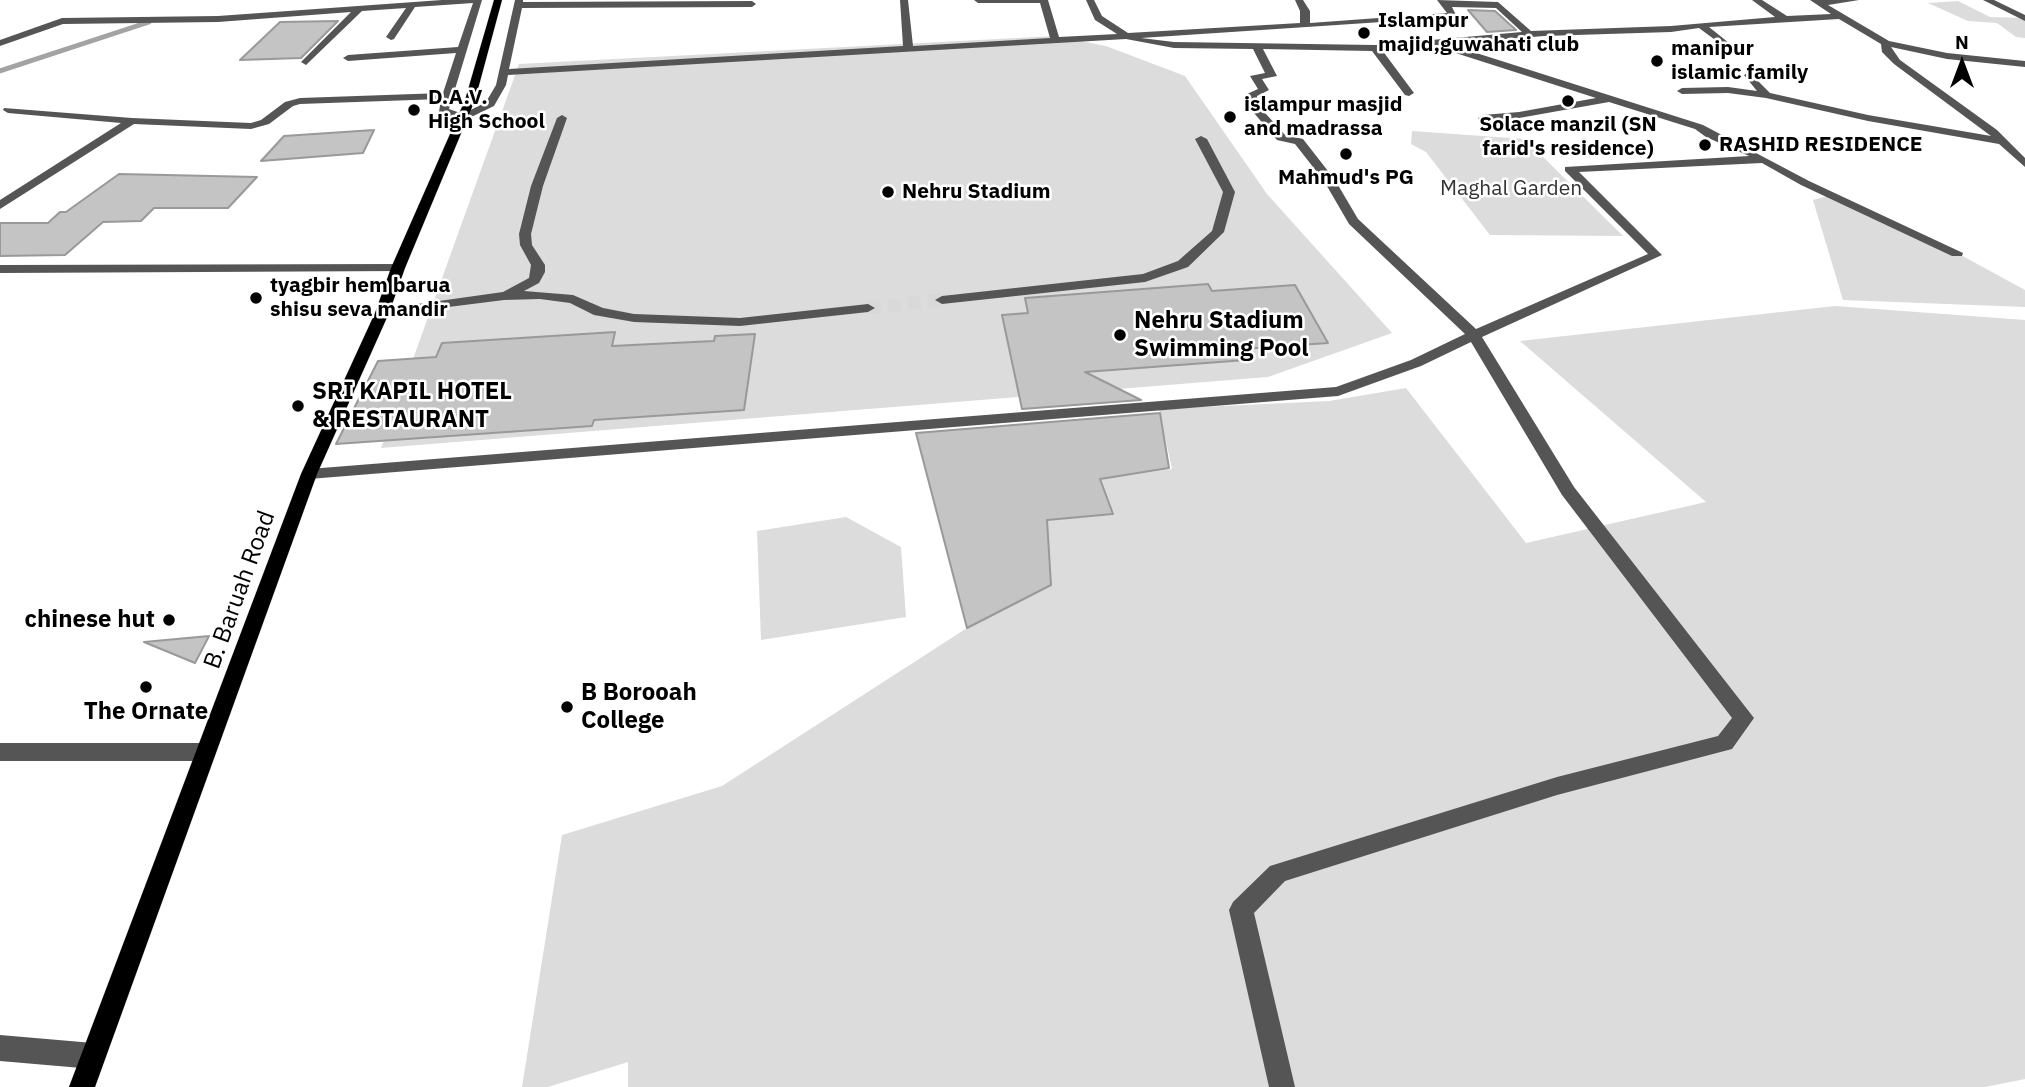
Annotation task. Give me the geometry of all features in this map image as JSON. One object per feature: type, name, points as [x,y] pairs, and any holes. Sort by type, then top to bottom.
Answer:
[{"type":"main road","name":"B. Baruah Road","points":[[82,1087],[309,474],[382,313],[398,268],[470,100],[498,0]]},
{"type":"street","points":[[0,43],[62,20],[218,19],[478,0],[443,110],[463,118],[490,104],[506,72],[518,3],[752,5]]},
{"type":"street","points":[[904,0],[908,49]]},
{"type":"street","points":[[978,0],[1044,0],[1055,40]]},
{"type":"street","points":[[1090,0],[1098,18],[1126,36],[1140,41],[1174,45],[1375,48],[1530,35],[1841,16]]},
{"type":"street","points":[[1299,0],[1305,11],[1305,26]]},
{"type":"street","points":[[1756,0],[1785,19]]},
{"type":"street","points":[[1816,1],[1855,0]]},
{"type":"street","points":[[1987,0],[2025,18]]},
{"type":"street","points":[[1816,1],[1886,43],[1947,56],[2025,64]]},
{"type":"street","points":[[506,72],[1454,15],[1443,2]]},
{"type":"street","points":[[1443,2],[1498,5],[1530,35]]},
{"type":"street","points":[[391,37],[412,5]]},
{"type":"street","points":[[306,62],[359,9]]},
{"type":"street","points":[[1701,25],[1726,45]]},
{"type":"street","points":[[1886,43],[1887,52],[1897,62],[1987,127],[2025,164]]},
{"type":"street","points":[[1435,44],[1699,127],[1805,183],[1957,253]]},
{"type":"street","points":[[1256,46],[1272,76],[1255,76],[1264,90],[1252,94],[1252,104],[1281,138],[1299,141],[1329,180],[1353,221],[1474,335],[1568,491],[1744,718],[1725,743],[1557,786],[1278,873],[1241,910],[1282,1087]]},
{"type":"street","points":[[1375,48],[1409,93]]},
{"type":"street","points":[[348,58],[462,50]]},
{"type":"street","points":[[1749,75],[1766,95]]},
{"type":"street","points":[[1682,91],[1728,90],[1766,95],[1868,118],[2001,141]]},
{"type":"street","points":[[8,110],[132,121],[251,126],[265,122],[289,104],[300,101],[447,96]]},
{"type":"street","points":[[1483,118],[1519,115],[1611,99]]},
{"type":"street","points":[[505,296],[534,280],[538,272],[538,265],[526,245],[525,234],[537,186],[562,118]]},
{"type":"street","points":[[0,205],[132,121]]},
{"type":"street","points":[[942,300],[1144,278],[1183,264],[1218,232],[1229,192],[1201,139]]},
{"type":"street","points":[[309,474],[1338,391],[1416,363],[1656,255],[1569,169],[1764,159]]},
{"type":"street","points":[[1,270],[398,268]]},
{"type":"street","points":[[382,313],[505,296],[540,295],[573,299],[599,312],[634,318],[740,322],[868,308]]},
{"type":"street","points":[[0,752],[206,752]]},
{"type":"street","points":[[0,1048],[93,1056]]},
{"type":"green space","points":[[1958,1],[1990,17],[2025,18],[2025,38],[2016,37],[1997,23],[1968,21],[1928,3]]},
{"type":"green space","points":[[1055,36],[1106,46],[1185,76],[1267,194],[1392,333],[1268,377],[381,448],[519,64]]},
{"type":"green space","name":"Maghal Garden","points":[[1412,131],[1525,139],[1623,236],[1490,235],[1426,152],[1411,144]]},
{"type":"green space","points":[[1831,195],[1957,253],[2025,290],[2025,307],[1843,300],[1813,200]]},
{"type":"green space","points":[[1835,306],[2025,320],[2025,1079],[1985,1087],[628,1087],[628,1062],[548,1087],[522,1087],[562,835],[722,786],[967,628],[1051,585],[1047,520],[1112,515],[1100,479],[1172,469],[1159,409],[1329,401],[1406,388],[1526,543],[1706,502],[1520,341]]},
{"type":"green space","points":[[846,517],[901,547],[906,617],[761,640],[757,531]]},
{"type":"building","points":[[1468,10],[1495,11],[1516,30],[1487,32]]},
{"type":"building","points":[[338,21],[301,58],[240,60],[280,22]]},
{"type":"building","points":[[374,130],[363,153],[261,161],[284,136]]},
{"type":"building","points":[[119,174],[257,177],[228,208],[154,208],[141,221],[103,222],[65,255],[0,256],[0,223],[48,223],[60,212],[66,212]]},
{"type":"building","points":[[1208,284],[1212,291],[1295,285],[1328,343],[1242,349],[1246,360],[1085,372],[1141,400],[1022,409],[1002,315],[1028,313],[1025,298]]},
{"type":"building","points":[[615,332],[612,346],[714,341],[715,336],[755,334],[744,410],[594,420],[592,426],[336,444],[378,361],[436,357],[442,343]]},
{"type":"building","points":[[1160,413],[1169,468],[1100,479],[1113,514],[1047,520],[1051,585],[967,628],[916,433]]},
{"type":"building","points":[[209,636],[195,663],[144,642]]},
{"type":"waterway","points":[[0,71],[149,22]]},
{"type":"tunnel","points":[[868,308],[942,300]]},
{"type":"place","name":"Islampur majid,guwahati club","points":[[1364,33]]},
{"type":"place","name":"manipur islamic family","points":[[1657,61]]},
{"type":"place","name":"Solace manzil (SN farid's residence)","points":[[1568,101]]},
{"type":"place","name":"D.A.V. High School","points":[[414,110]]},
{"type":"place","name":"islampur masjid and madrassa","points":[[1230,117]]},
{"type":"place","name":"RASHID RESIDENCE","points":[[1705,145]]},
{"type":"place","name":"Mahmud's PG","points":[[1346,154]]},
{"type":"place","name":"Nehru Stadium","points":[[888,192]]},
{"type":"place","name":"tyagbir hem barua shisu seva mandir","points":[[256,298]]},
{"type":"place","name":"Nehru Stadium Swimming Pool","points":[[1120,335]]},
{"type":"place","name":"SRI KAPIL HOTEL & RESTAURANT","points":[[298,406]]},
{"type":"place","name":"chinese hut","points":[[169,620]]},
{"type":"place","name":"The Ornate","points":[[146,687]]},
{"type":"place","name":"B Borooah College","points":[[567,707]]}]
